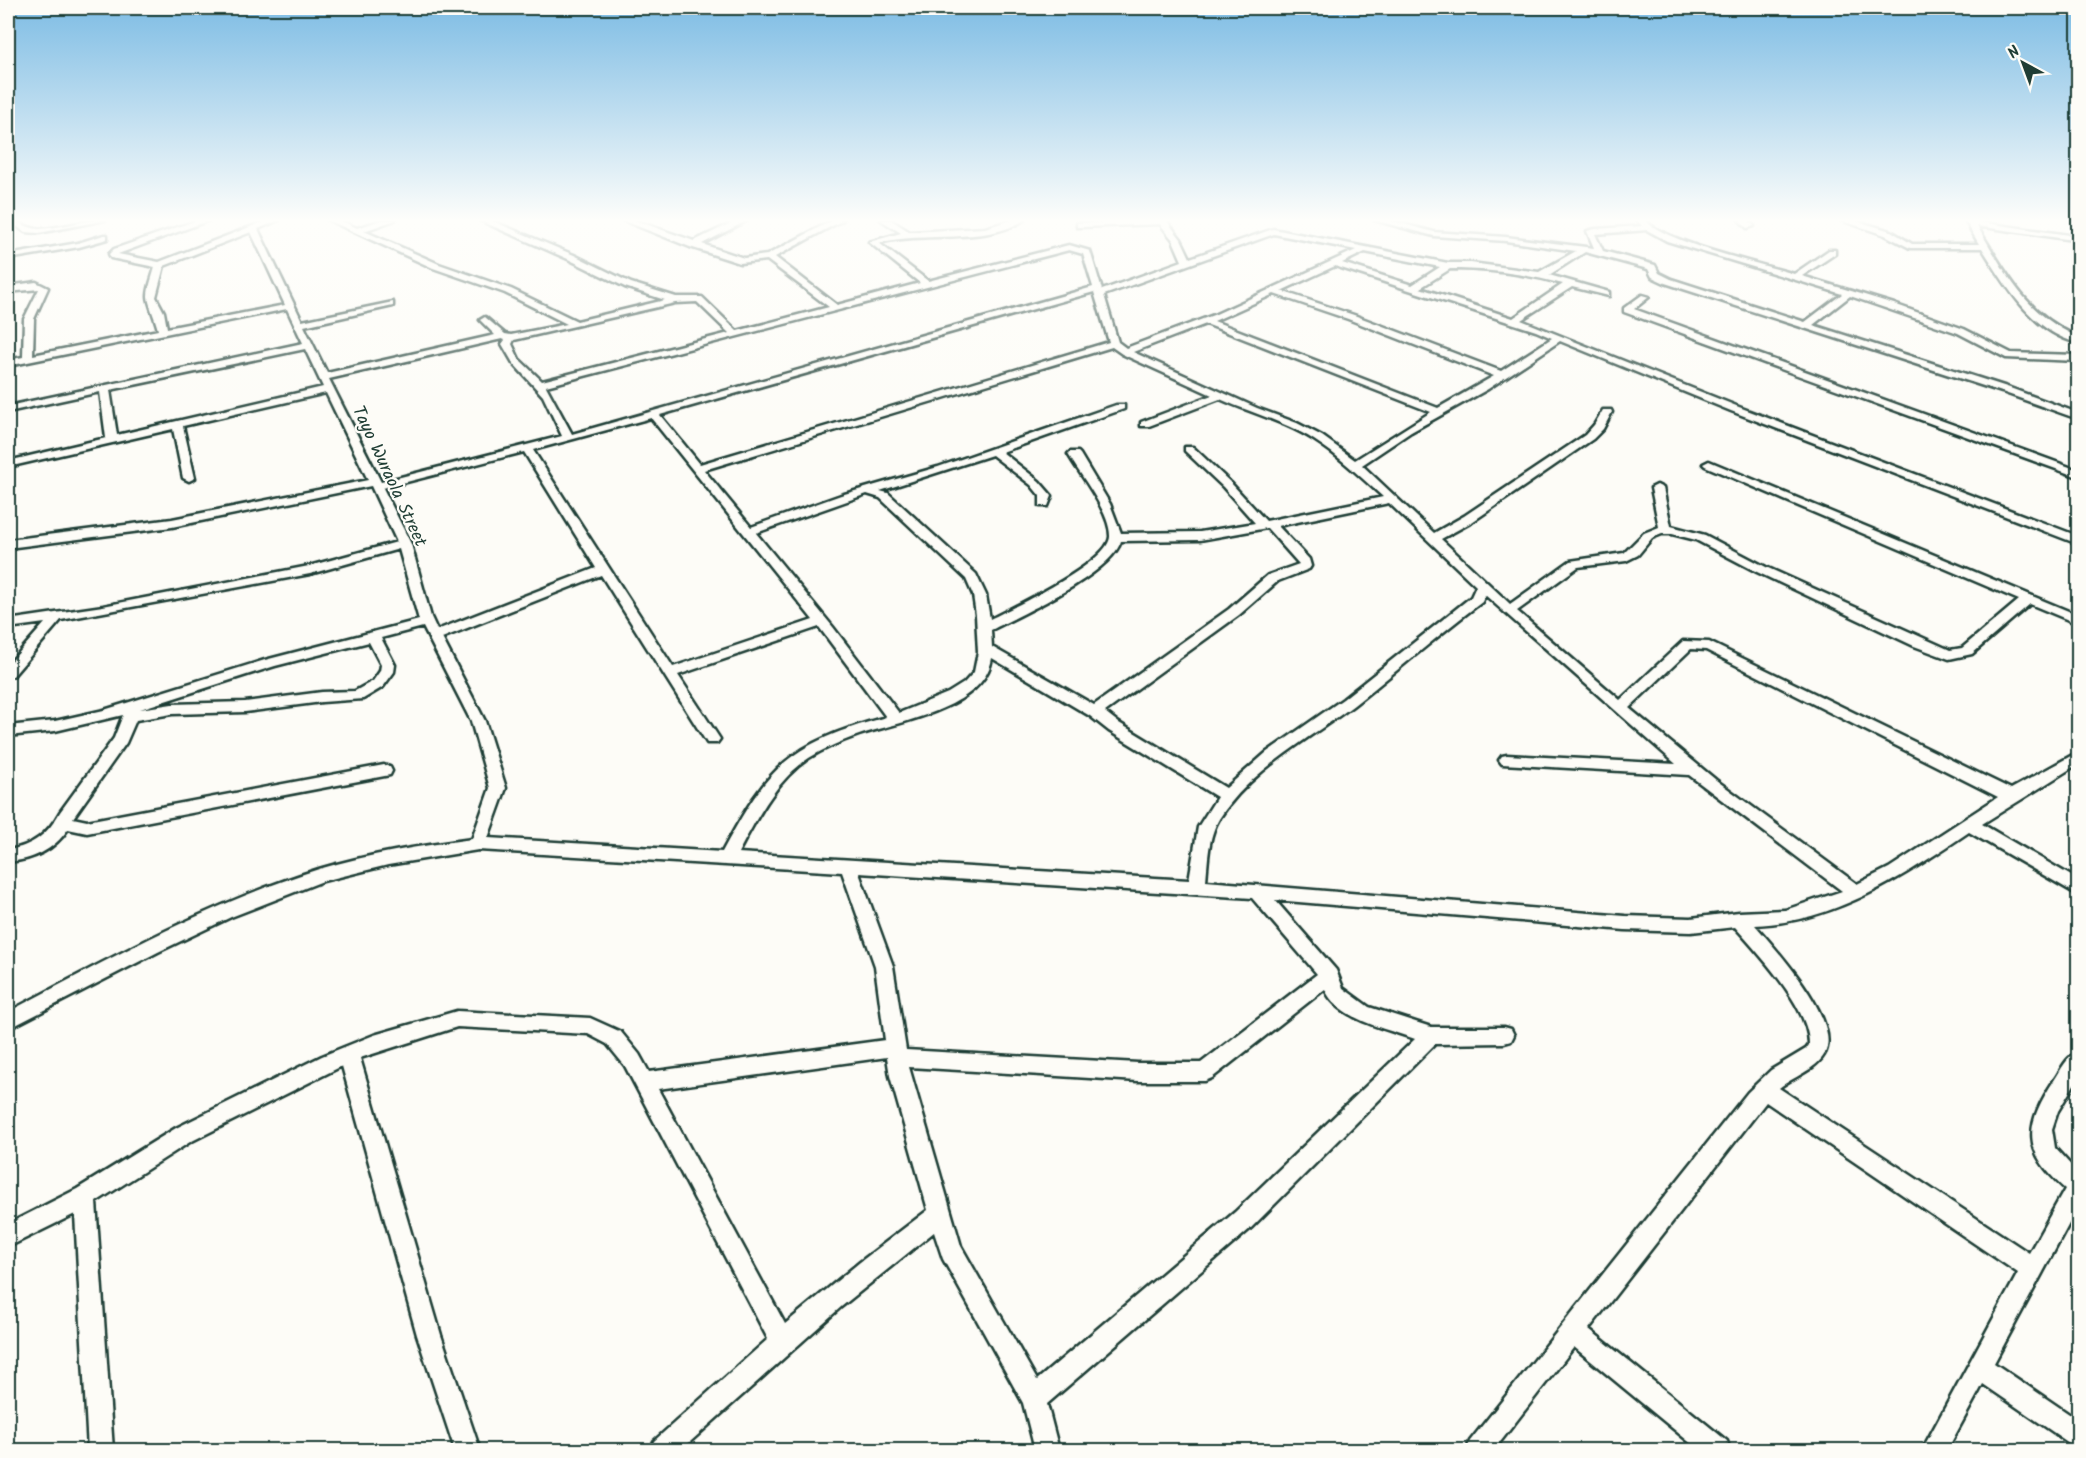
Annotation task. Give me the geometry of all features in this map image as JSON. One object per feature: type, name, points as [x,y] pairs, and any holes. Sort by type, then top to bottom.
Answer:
[{"type":"street","points":[[28,358],[29,319],[44,288]]},
{"type":"street","points":[[154,288],[152,297],[155,308],[159,312],[163,331]]},
{"type":"street","name":"Tayo Wuraola Street","points":[[282,288],[405,544],[427,622],[478,721],[498,788],[478,844]]},
{"type":"street","points":[[499,288],[575,324]]},
{"type":"street","points":[[638,288],[675,300]]},
{"type":"street","points":[[809,288],[834,307]]},
{"type":"street","points":[[540,384],[910,288]]},
{"type":"street","points":[[1097,288],[1114,343],[1125,352],[1293,424],[1318,438],[1355,465],[1432,539],[1480,592],[1504,606],[1694,770],[1856,892]]},
{"type":"street","points":[[8,544],[172,524],[376,484],[527,449],[1107,288]]},
{"type":"street","points":[[1125,352],[1206,321],[1280,288]]},
{"type":"street","points":[[1413,288],[1514,321],[1735,409],[2079,540]]},
{"type":"street","points":[[1514,321],[1564,288]]},
{"type":"street","points":[[1585,288],[1606,294]]},
{"type":"street","points":[[1690,288],[2006,390],[2079,416]]},
{"type":"street","points":[[1827,288],[1961,331],[2014,357],[2079,358]]},
{"type":"street","points":[[2015,288],[2036,316],[2046,325],[2079,340]]},
{"type":"street","points":[[1273,291],[1361,321],[1502,375]]},
{"type":"street","points":[[1806,326],[1847,294]]},
{"type":"street","points":[[1645,297],[1627,310],[2079,474]]},
{"type":"street","points":[[8,464],[177,424],[507,337],[575,324],[675,300],[699,299],[735,333]]},
{"type":"street","points":[[299,324],[390,304]]},
{"type":"street","points":[[8,363],[291,306]]},
{"type":"street","points":[[484,320],[507,337]]},
{"type":"street","points":[[1206,321],[1439,412]]},
{"type":"street","points":[[507,337],[508,350],[523,369],[540,384],[568,438]]},
{"type":"street","points":[[1355,465],[1558,338]]},
{"type":"street","points":[[696,468],[1114,343]]},
{"type":"street","points":[[8,410],[309,345]]},
{"type":"street","points":[[105,389],[112,439]]},
{"type":"street","points":[[1145,424],[1221,394]]},
{"type":"street","points":[[748,532],[867,491],[884,491],[1120,407]]},
{"type":"street","points":[[1432,539],[1468,519],[1589,437],[1599,427],[1607,412]]},
{"type":"street","points":[[652,413],[821,622],[896,720]]},
{"type":"street","points":[[177,424],[189,478]]},
{"type":"street","points":[[527,449],[602,570],[712,739]]},
{"type":"street","points":[[1095,712],[1225,618],[1273,578],[1305,566],[1305,562],[1189,449]]},
{"type":"street","points":[[994,451],[1035,483],[1046,496],[1044,503]]},
{"type":"street","points":[[984,628],[1079,576],[1110,552],[1116,537],[1102,502],[1074,454]]},
{"type":"street","points":[[1709,464],[2079,620]]},
{"type":"street","points":[[1657,488],[1666,531]]},
{"type":"street","points":[[726,860],[751,813],[780,773],[802,755],[840,736],[896,720],[951,696],[971,684],[981,672],[984,628],[980,590],[971,577],[884,491]]},
{"type":"street","points":[[1116,537],[1200,536],[1266,525],[1390,499]]},
{"type":"street","points":[[1504,606],[1574,564],[1585,560],[1606,560],[1628,556],[1634,552],[1642,540],[1654,532],[1666,531],[1688,532],[1702,538],[1715,547],[1778,577],[1949,655],[1967,651],[2028,599]]},
{"type":"street","points":[[8,624],[56,618],[310,570],[405,544]]},
{"type":"street","points":[[434,636],[602,570]]},
{"type":"street","points":[[1196,888],[1205,833],[1210,821],[1227,796],[1270,758],[1345,705],[1480,592]]},
{"type":"street","points":[[8,673],[56,618]]},
{"type":"street","points":[[127,713],[270,663],[427,622]]},
{"type":"street","points":[[669,673],[821,622]]},
{"type":"street","points":[[8,731],[55,726],[127,713],[245,707],[295,702],[322,696],[358,696],[378,684],[387,672],[388,665],[373,636]]},
{"type":"street","points":[[1620,708],[1688,644],[1696,643],[1709,646],[1838,708],[2011,796]]},
{"type":"street","points":[[984,648],[1095,712],[1114,727],[1227,796]]},
{"type":"street","points":[[8,856],[25,854],[43,844],[65,822],[66,816],[121,739],[127,713]]},
{"type":"street","points":[[8,1021],[202,921],[302,881],[388,859],[478,844],[1196,888],[1625,923],[1691,925],[1739,919],[1785,917],[1837,901],[1895,873],[2011,796],[2079,757]]},
{"type":"street","points":[[1507,760],[1694,770]]},
{"type":"street","points":[[65,822],[87,827],[384,771]]},
{"type":"street","points":[[1969,824],[2079,888]]},
{"type":"street","points":[[849,867],[885,966],[900,1076],[951,1251],[1034,1399],[1047,1450]]},
{"type":"street","points":[[1258,893],[1329,975],[1336,993],[1363,1013],[1431,1036],[1504,1035]]},
{"type":"street","points":[[1479,1450],[1764,1089],[1781,1074],[1812,1055],[1819,1047],[1820,1036],[1813,1019],[1777,963],[1739,919]]},
{"type":"street","points":[[643,1082],[897,1052],[1185,1074],[1205,1072],[1329,975]]},
{"type":"street","points":[[8,1236],[85,1197],[183,1135],[349,1053],[457,1020],[590,1026],[614,1038],[632,1060],[782,1342]]},
{"type":"street","points":[[1034,1399],[1242,1220],[1431,1036]]},
{"type":"street","points":[[349,1053],[429,1335],[468,1450]]},
{"type":"street","points":[[1934,1450],[2078,1186],[2046,1155],[2041,1139],[2042,1123],[2079,1061]]},
{"type":"street","points":[[1764,1089],[2033,1269]]},
{"type":"street","points":[[85,1197],[100,1450]]},
{"type":"street","points":[[663,1450],[782,1342],[894,1248],[940,1214]]},
{"type":"street","points":[[1574,1331],[1718,1450]]},
{"type":"street","points":[[1979,1367],[2079,1434]]}]
